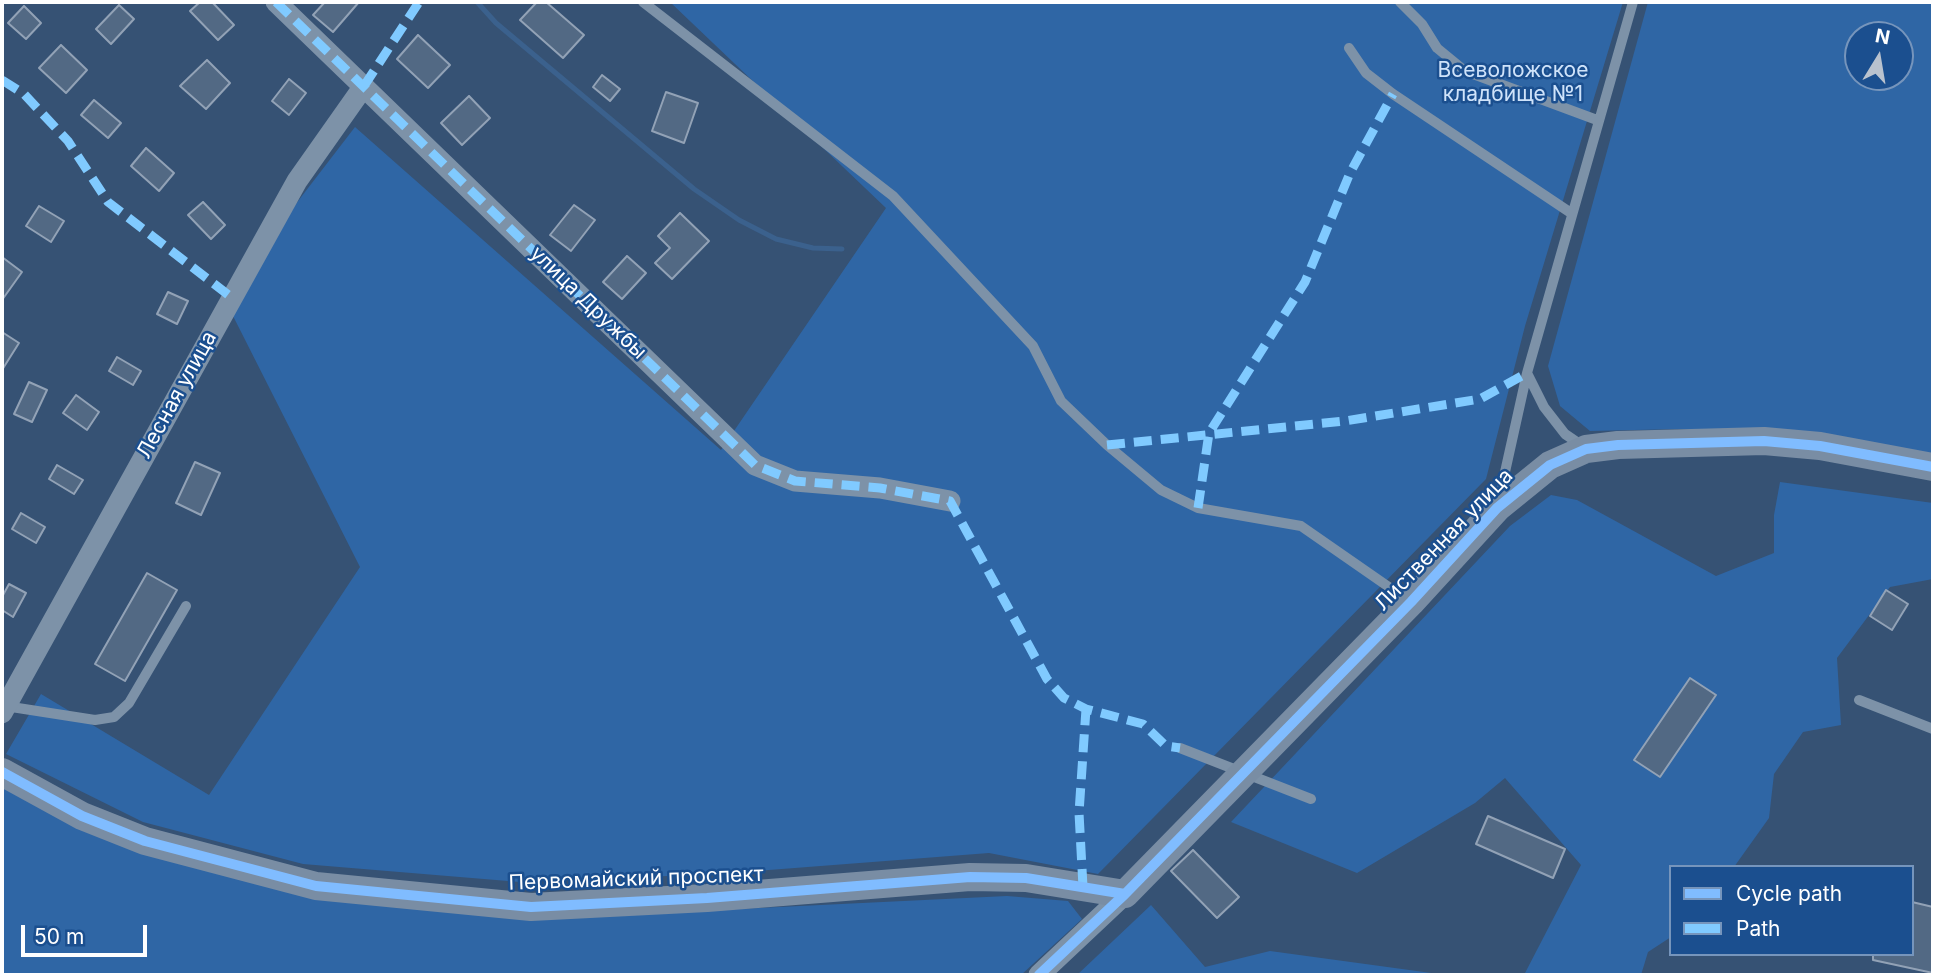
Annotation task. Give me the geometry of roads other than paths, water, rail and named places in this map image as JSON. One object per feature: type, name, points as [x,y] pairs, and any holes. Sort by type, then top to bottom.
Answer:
[{"type":"street","name":"улица Дружбы","points":[[276,2],[755,465],[795,481],[880,488],[950,501]]},
{"type":"street","name":"Лесная улица","points":[[4,709],[298,181],[364,86]]},
{"type":"street","name":"Лиственная улица","points":[[1125,894],[1411,602],[1497,508],[1550,464],[1586,449],[1618,445],[1764,441],[1820,446],[1933,467]]},
{"type":"street","name":"Первомайский проспект","points":[[2,772],[82,816],[145,841],[316,886],[531,907],[707,898],[970,877],[1026,878],[1125,894]]},
{"type":"street","points":[[1040,975],[1125,894]]},
{"type":"lane","points":[[643,2],[894,196],[1033,346],[1061,401],[1107,445],[1161,490],[1198,508],[1301,526],[1411,602]]},
{"type":"lane","points":[[1400,2],[1422,23],[1437,48],[1465,71],[1597,120]]},
{"type":"lane","points":[[1497,508],[1527,373],[1597,120],[1633,2]]},
{"type":"lane","points":[[1349,48],[1366,73],[1393,94],[1571,213]]},
{"type":"lane","points":[[1527,373],[1544,407],[1565,434],[1586,449]]},
{"type":"lane","points":[[4,709],[95,720],[114,718],[129,703],[186,607]]},
{"type":"lane","points":[[1859,700],[1933,729]]},
{"type":"lane","points":[[1180,748],[1311,799]]},
{"type":"waterway","points":[[477,2],[496,23],[694,189],[739,220],[776,239],[813,248],[842,249]]},
{"type":"park label","name":"Всеволожское кладбище №1","points":[[1513,83]]}]
